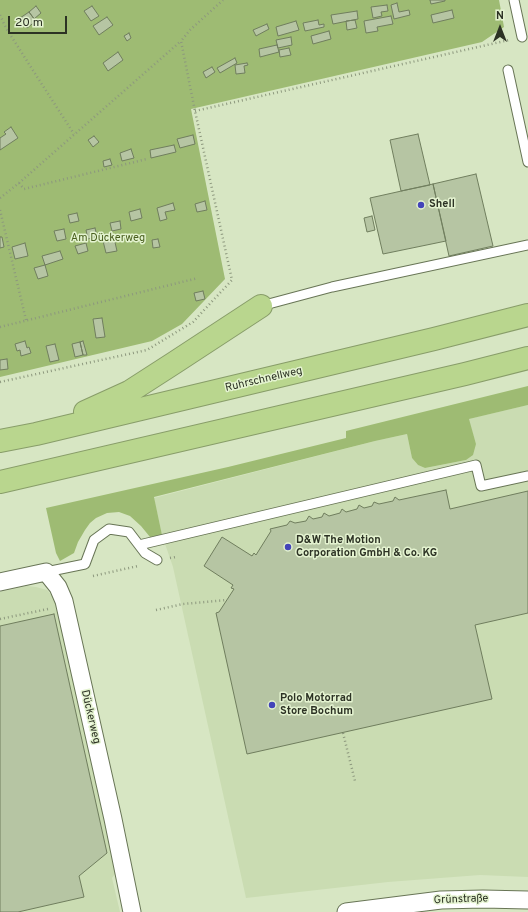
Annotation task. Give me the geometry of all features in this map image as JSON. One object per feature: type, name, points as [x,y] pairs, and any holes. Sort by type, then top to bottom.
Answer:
[{"type":"highway","points":[[36,434],[129,392],[261,306]]},
{"type":"highway","name":"Ruhrschnellweg","points":[[0,441],[36,434],[434,339],[528,315]]},
{"type":"highway","points":[[5,482],[528,358]]},
{"type":"street","points":[[0,582],[46,572]]},
{"type":"street","name":"Dückerweg","points":[[46,572],[58,587],[64,601],[112,812],[132,912]]},
{"type":"street","name":"Grünstraße","points":[[351,912],[441,900],[528,900]]},
{"type":"lane","points":[[514,0],[522,37]]},
{"type":"lane","points":[[508,70],[528,162]]},
{"type":"lane","points":[[261,306],[332,287],[528,245]]},
{"type":"lane","points":[[139,545],[476,465],[481,486],[528,476]]},
{"type":"lane","points":[[46,572],[85,564],[94,540],[109,529],[129,532],[145,552],[156,560]]},
{"type":"path","points":[[0,198],[181,41],[190,30],[223,0]]},
{"type":"path","points":[[0,15],[14,41],[74,134]]},
{"type":"path","points":[[195,111],[522,37]]},
{"type":"path","points":[[0,382],[147,350],[193,322],[232,280],[181,41]]},
{"type":"path","points":[[19,183],[24,189],[147,159]]},
{"type":"path","points":[[0,210],[26,320]]},
{"type":"path","points":[[0,327],[198,278]]},
{"type":"path","points":[[92,577],[176,556]]},
{"type":"path","points":[[156,610],[183,604],[227,600]]},
{"type":"path","points":[[0,619],[65,606]]},
{"type":"path","points":[[342,733],[355,780]]},
{"type":"shaded area","points":[[528,405],[528,877],[480,875],[388,882],[246,898],[173,567],[162,535],[154,498],[407,434],[412,458],[418,465],[425,468],[466,460],[476,444],[468,419]]},
{"type":"shaded area","points":[[27,586],[47,590],[55,599],[63,614],[117,871],[112,878],[120,912],[0,912],[0,592]]},
{"type":"green space","name":"Am Dückerweg","points":[[0,0],[499,0],[504,27],[482,42],[191,109],[225,279],[182,324],[152,341],[0,377]]},
{"type":"green space","points":[[528,386],[528,405],[469,419],[476,444],[473,455],[466,460],[425,468],[418,465],[412,458],[407,434],[375,441],[154,497],[162,535],[150,537],[130,516],[119,512],[107,513],[96,518],[90,523],[78,542],[74,553],[60,561],[56,553],[46,508],[228,467],[346,438],[346,431]]},
{"type":"building","points":[[430,0],[445,0],[445,1],[431,4]]},
{"type":"building","points":[[397,3],[399,12],[409,10],[410,15],[394,19],[391,5]]},
{"type":"building","points":[[387,5],[388,11],[381,12],[382,16],[373,18],[371,7]]},
{"type":"building","points":[[36,6],[41,13],[34,19],[29,12]]},
{"type":"building","points":[[92,6],[99,16],[91,21],[84,11]]},
{"type":"building","points":[[452,10],[454,18],[433,23],[431,15]]},
{"type":"building","points":[[357,11],[358,19],[333,24],[331,15]]},
{"type":"building","points":[[29,12],[36,21],[27,28],[20,18]]},
{"type":"building","points":[[391,16],[393,24],[377,27],[378,31],[366,33],[364,21]]},
{"type":"building","points":[[107,17],[113,25],[99,35],[93,26]]},
{"type":"building","points":[[318,20],[319,25],[324,24],[324,27],[305,31],[303,23]]},
{"type":"building","points":[[355,20],[357,28],[347,30],[346,21]]},
{"type":"building","points":[[296,21],[299,30],[278,36],[276,27]]},
{"type":"building","points":[[267,24],[269,29],[256,36],[253,30]]},
{"type":"building","points":[[329,31],[331,39],[313,44],[311,36]]},
{"type":"building","points":[[129,33],[131,38],[127,41],[124,36]]},
{"type":"building","points":[[291,37],[292,45],[278,48],[276,40]]},
{"type":"building","points":[[277,45],[279,52],[260,57],[259,49]]},
{"type":"building","points":[[289,48],[291,55],[280,57],[279,50]]},
{"type":"building","points":[[118,52],[123,60],[108,71],[103,63]]},
{"type":"building","points":[[235,58],[237,63],[220,73],[217,68]]},
{"type":"building","points":[[247,63],[248,65],[244,66],[245,73],[236,74],[235,65]]},
{"type":"building","points":[[212,67],[215,72],[206,78],[203,72]]},
{"type":"building","points":[[11,127],[18,138],[0,150],[0,138],[6,134],[4,132]]},
{"type":"building","points":[[418,134],[430,185],[401,191],[390,140]]},
{"type":"building","points":[[193,135],[195,144],[180,148],[177,139]]},
{"type":"building","points":[[94,136],[99,142],[93,147],[88,140]]},
{"type":"building","points":[[174,145],[176,152],[151,158],[150,150]]},
{"type":"building","points":[[131,149],[134,158],[122,161],[120,153]]},
{"type":"building","points":[[110,159],[112,165],[104,167],[103,161]]},
{"type":"building","points":[[476,174],[493,246],[449,256],[433,184]]},
{"type":"building","points":[[433,184],[446,241],[383,254],[370,198]]},
{"type":"building","points":[[205,201],[207,210],[197,212],[195,204]]},
{"type":"building","points":[[173,203],[175,210],[165,212],[167,219],[160,221],[157,208]]},
{"type":"building","points":[[140,209],[142,218],[131,221],[129,212]]},
{"type":"building","points":[[77,213],[79,221],[70,223],[68,215]]},
{"type":"building","points":[[372,216],[375,230],[367,232],[364,218]]},
{"type":"building","points":[[120,221],[121,229],[112,231],[110,223]]},
{"type":"building","points":[[95,228],[97,236],[88,239],[86,230]]},
{"type":"building","points":[[64,229],[66,239],[57,241],[54,231]]},
{"type":"building","points":[[0,237],[2,237],[4,247],[0,248]]},
{"type":"building","points":[[114,238],[117,251],[106,253],[103,241]]},
{"type":"building","points":[[158,239],[160,247],[153,248],[152,240]]},
{"type":"building","points":[[25,243],[28,256],[15,259],[12,247]]},
{"type":"building","points":[[86,243],[88,251],[78,254],[75,246]]},
{"type":"building","points":[[60,251],[63,259],[45,265],[42,256]]},
{"type":"building","points":[[45,265],[48,276],[38,279],[34,268]]},
{"type":"building","points":[[203,291],[205,299],[196,301],[194,293]]},
{"type":"building","points":[[102,318],[105,337],[96,338],[93,319]]},
{"type":"building","points":[[25,341],[27,348],[29,347],[31,353],[21,356],[20,350],[17,351],[15,344]]},
{"type":"building","points":[[83,341],[87,355],[83,355],[80,342]]},
{"type":"building","points":[[80,342],[83,355],[75,357],[72,344]]},
{"type":"building","points":[[55,344],[59,360],[50,362],[46,346]]},
{"type":"building","points":[[7,359],[8,369],[0,370],[0,360]]},
{"type":"building","points":[[446,490],[450,509],[528,491],[528,613],[475,625],[492,699],[247,754],[216,613],[219,612],[234,589],[231,588],[233,585],[204,566],[222,537],[252,556],[254,553],[256,555],[271,531],[270,529],[287,525],[290,521],[295,523],[306,521],[309,516],[313,519],[322,517],[324,513],[329,516],[340,513],[342,509],[346,512],[357,509],[359,505],[364,508],[372,506],[374,502],[379,504],[393,501],[395,497],[399,500]]},
{"type":"building","points":[[54,614],[107,853],[79,876],[84,897],[18,912],[0,912],[0,626]]},
{"type":"place","name":"Shell","points":[[421,205]]},
{"type":"place","name":"D&W The Motion Corporation GmbH & Co. KG","points":[[288,547]]},
{"type":"place","name":"Polo Motorrad Store Bochum","points":[[272,705]]}]
